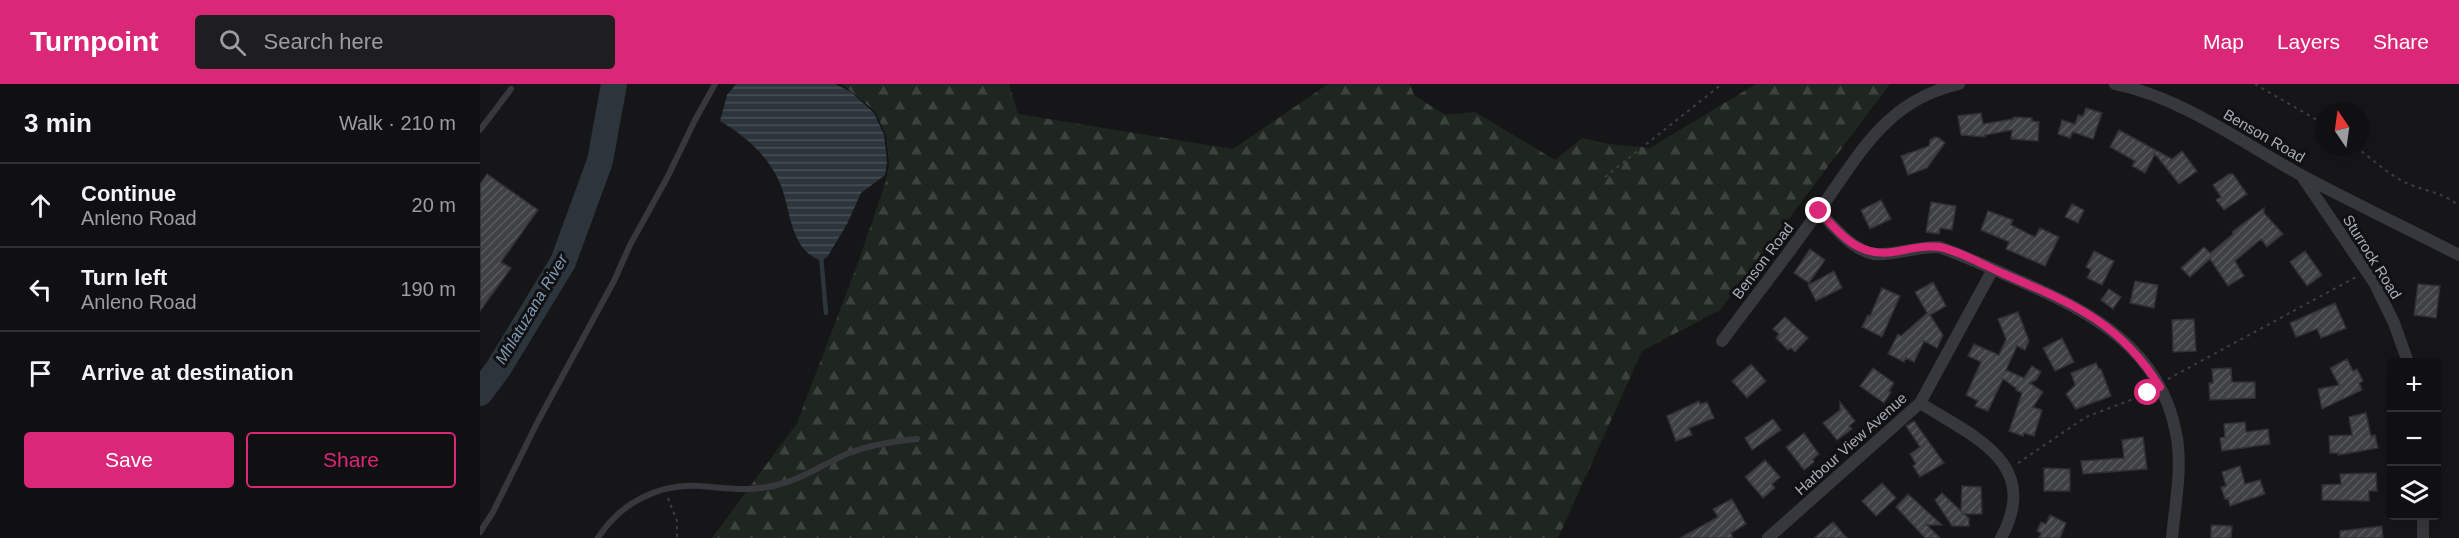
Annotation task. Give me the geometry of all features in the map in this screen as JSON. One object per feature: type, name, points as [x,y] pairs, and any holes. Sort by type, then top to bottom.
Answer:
[{"type":"street","name":"Benson Road","points":[[1722,341],[1819,211],[1862,148],[1886,122],[1913,102],[1946,87],[1959,84]]},
{"type":"street","name":"Benson Road","points":[[2115,84],[2137,89],[2216,125],[2300,174],[2459,255]]},
{"type":"street","name":"Sturrock Road","points":[[2300,174],[2366,271],[2394,323],[2406,358]]},
{"type":"street","points":[[1819,211],[1850,242],[1874,254],[1922,247],[1940,247],[2085,311],[2113,330],[2139,356],[2160,387],[2176,433],[2179,464],[2172,538]]},
{"type":"street","name":"Harbour View Avenue","points":[[1768,538],[1920,403],[1993,269]]},
{"type":"street","points":[[1920,403],[1996,452],[2007,470],[2015,494],[2009,523],[2001,538]]},
{"type":"street","points":[[2423,520],[2423,538]]},
{"type":"lane","points":[[480,532],[493,512],[563,373],[614,282],[630,245],[715,84]]},
{"type":"lane","points":[[480,130],[511,89]]},
{"type":"lane","points":[[598,538],[607,524],[625,507],[664,490],[700,486],[754,490],[798,478],[850,453],[895,442],[917,440]]},
{"type":"path","points":[[1605,177],[1722,84]]},
{"type":"path","points":[[2254,84],[2315,119]]},
{"type":"path","points":[[2368,156],[2410,185],[2450,198],[2459,206]]},
{"type":"path","points":[[2007,470],[2086,417],[2160,387],[2169,378],[2366,271]]},
{"type":"path","points":[[664,490],[675,513],[677,538]]},
{"type":"green space","points":[[842,84],[1009,84],[1018,114],[1233,149],[1328,84],[1410,84],[1414,95],[1445,115],[1475,112],[1555,160],[1582,138],[1610,144],[1650,148],[1756,84],[1890,84],[1720,310],[1642,351],[1558,538],[712,538],[797,423],[859,260],[886,181],[889,163],[886,135],[875,111]]},
{"type":"shaded area","points":[[736,84],[835,84],[851,92],[874,113],[884,135],[887,162],[885,175],[861,193],[847,224],[828,256],[822,261],[802,247],[796,237],[778,179],[767,161],[738,132],[720,121],[727,95]]},
{"type":"building","points":[[2086,108],[2102,113],[2093,139],[2073,132],[2070,138],[2058,134],[2062,120],[2075,124],[2078,115],[2083,116]]},
{"type":"building","points":[[1981,113],[1983,124],[2013,119],[2013,117],[2032,118],[2032,121],[2039,122],[2038,141],[2011,139],[2012,130],[1985,135],[1985,137],[1961,135],[1958,116]]},
{"type":"building","points":[[2119,130],[2172,159],[2182,151],[2197,171],[2179,184],[2155,154],[2145,173],[2132,166],[2135,161],[2110,147]]},
{"type":"building","points":[[1935,137],[1945,143],[1927,168],[1908,175],[1901,156],[1929,146],[1930,140]]},
{"type":"building","points":[[487,174],[538,210],[501,262],[511,268],[480,311],[480,184]]},
{"type":"building","points":[[2229,174],[2233,174],[2247,194],[2224,210],[2216,200],[2221,197],[2213,185]]},
{"type":"building","points":[[1881,200],[1891,219],[1870,229],[1861,210]]},
{"type":"building","points":[[1931,202],[1956,206],[1952,230],[1940,228],[1939,234],[1926,232]]},
{"type":"building","points":[[2072,204],[2084,210],[2078,223],[2065,217]]},
{"type":"building","points":[[2264,208],[2264,213],[2283,234],[2267,247],[2261,239],[2235,261],[2244,276],[2228,286],[2210,259],[2190,277],[2181,268],[2204,247],[2210,253],[2233,234],[2232,232]]},
{"type":"building","points":[[1988,211],[2013,220],[2011,225],[2035,237],[2040,228],[2059,237],[2045,266],[2006,249],[2009,242],[1981,230]]},
{"type":"building","points":[[1810,249],[1825,260],[1809,283],[1794,273]]},
{"type":"building","points":[[2094,251],[2114,261],[2102,285],[2087,278],[2091,270],[2086,267]]},
{"type":"building","points":[[2305,251],[2322,275],[2307,286],[2290,262]]},
{"type":"building","points":[[1834,271],[1842,288],[1816,301],[1808,285]]},
{"type":"building","points":[[2135,281],[2158,285],[2154,308],[2130,303]]},
{"type":"building","points":[[1933,282],[1946,306],[1930,315],[1943,335],[1937,348],[1924,341],[1914,362],[1906,358],[1904,362],[1888,354],[1898,334],[1901,336],[1927,313],[1915,292]]},
{"type":"building","points":[[2418,284],[2440,286],[2436,318],[2414,315]]},
{"type":"building","points":[[1882,288],[1900,296],[1882,337],[1862,327],[1868,315],[1870,316]]},
{"type":"building","points":[[2109,289],[2121,297],[2113,309],[2101,300]]},
{"type":"building","points":[[2335,303],[2346,328],[2321,338],[2317,329],[2296,337],[2290,323]]},
{"type":"building","points":[[2018,312],[2029,341],[2025,350],[2017,346],[2006,370],[2024,378],[2032,366],[2041,372],[2036,380],[2030,383],[2043,392],[2033,407],[2042,410],[2034,436],[2024,433],[2023,436],[2009,431],[2022,393],[2003,379],[1988,411],[1975,406],[1978,401],[1966,395],[1981,362],[1968,356],[1974,344],[1999,355],[2006,339],[1998,319]]},
{"type":"building","points":[[1785,317],[1808,338],[1795,352],[1791,348],[1788,350],[1776,338],[1779,334],[1773,329]]},
{"type":"building","points":[[2194,319],[2196,351],[2173,352],[2172,320]]},
{"type":"building","points":[[2062,338],[2074,362],[2055,371],[2043,348]]},
{"type":"building","points":[[2347,359],[2353,371],[2357,369],[2363,381],[2359,383],[2362,390],[2322,409],[2318,389],[2339,385],[2330,368]]},
{"type":"building","points":[[2096,363],[2101,369],[2111,396],[2076,409],[2066,394],[2075,385],[2071,373]]},
{"type":"building","points":[[1751,364],[1766,381],[1747,398],[1732,381]]},
{"type":"building","points":[[1873,368],[1894,383],[1884,403],[1860,386]]},
{"type":"building","points":[[2231,368],[2232,382],[2255,382],[2255,398],[2210,400],[2209,383],[2213,383],[2212,369]]},
{"type":"building","points":[[1699,401],[1700,404],[1707,402],[1714,418],[1689,428],[1692,435],[1676,441],[1667,416]]},
{"type":"building","points":[[1840,402],[1855,421],[1849,426],[1852,429],[1837,440],[1823,423],[1840,410]]},
{"type":"building","points":[[2366,413],[2371,436],[2375,435],[2378,448],[2338,455],[2338,453],[2330,453],[2329,436],[2352,435],[2349,417]]},
{"type":"building","points":[[1773,419],[1781,430],[1752,450],[1745,438]]},
{"type":"building","points":[[1914,421],[1944,463],[1920,477],[1913,466],[1916,464],[1910,454],[1920,447],[1906,426]]},
{"type":"building","points":[[2245,422],[2246,432],[2268,429],[2270,444],[2222,451],[2220,438],[2225,437],[2224,424]]},
{"type":"building","points":[[1804,433],[1819,454],[1813,459],[1814,462],[1804,470],[1786,447]]},
{"type":"building","points":[[2143,437],[2147,469],[2083,474],[2081,461],[2124,458],[2122,440]]},
{"type":"building","points":[[1765,460],[1780,477],[1772,484],[1775,488],[1763,498],[1745,477]]},
{"type":"building","points":[[2240,466],[2245,484],[2260,480],[2265,494],[2230,506],[2221,487],[2226,486],[2222,472]]},
{"type":"building","points":[[2044,468],[2070,469],[2070,491],[2044,491]]},
{"type":"building","points":[[2376,473],[2377,491],[2369,491],[2369,501],[2322,500],[2322,485],[2341,484],[2340,474]]},
{"type":"building","points":[[1882,483],[1896,498],[1876,516],[1862,501]]},
{"type":"building","points":[[1962,486],[1981,487],[1982,514],[1964,514],[1969,518],[1969,526],[1952,526],[1935,500],[1942,493],[1961,511]]},
{"type":"building","points":[[1908,494],[1942,525],[1927,525],[1940,538],[1925,538],[1896,507]]},
{"type":"building","points":[[1732,499],[1746,524],[1731,533],[1733,538],[1680,538],[1718,517],[1713,509]]},
{"type":"building","points":[[2050,515],[2066,523],[2060,538],[2039,538],[2041,533],[2037,531],[2041,522],[2046,524]]},
{"type":"building","points":[[1833,522],[1847,538],[1814,538]]},
{"type":"building","points":[[2211,525],[2232,526],[2231,538],[2211,538]]},
{"type":"building","points":[[2382,526],[2383,538],[2340,538],[2340,531]]},
{"type":"waterway","name":"Mhlatuzana River","points":[[480,393],[498,369],[563,262],[600,161],[614,84]]},
{"type":"waterway","points":[[821,256],[826,313]]},
{"type":"route","points":[[1819,211],[1850,242],[1866,251],[1886,254],[1922,247],[1940,247],[2085,311],[2113,330],[2150,370],[2160,387],[2148,393]]}]
